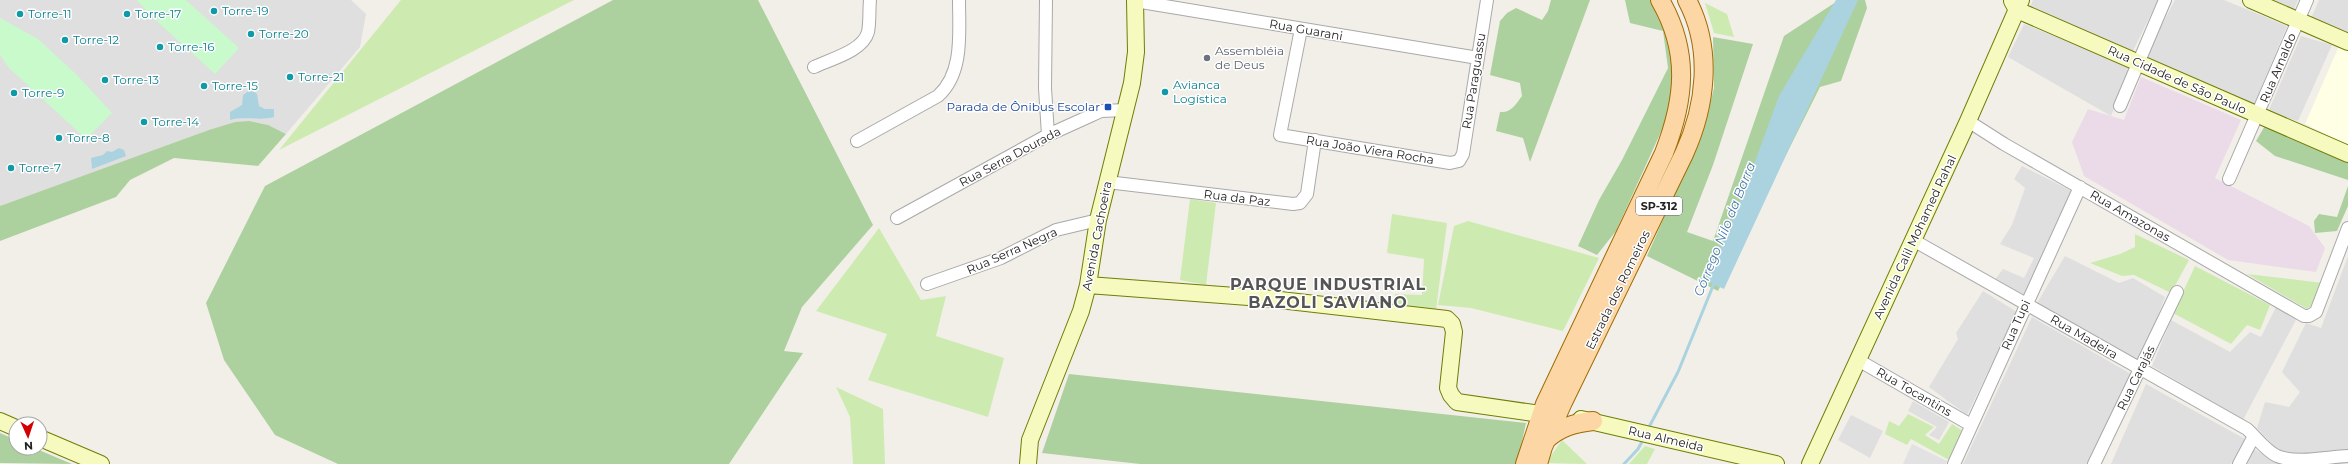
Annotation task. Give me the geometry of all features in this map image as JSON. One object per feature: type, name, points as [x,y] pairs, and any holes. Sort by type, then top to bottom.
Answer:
[{"type":"main road","name":"Estrada dos Romeiros","points":[[1538,464],[1553,411],[1559,375],[1664,153],[1677,117],[1682,96],[1680,54],[1667,13],[1660,0]]},
{"type":"main road","name":"Estrada dos Romeiros","points":[[1525,464],[1684,154],[1697,124],[1702,106],[1703,56],[1701,37],[1687,0]]},
{"type":"main road","points":[[1559,375],[1553,411],[1584,420]]},
{"type":"main road","points":[[1546,440],[1562,428],[1584,420]]},
{"type":"street","points":[[814,67],[848,51],[863,41],[868,32],[870,0]]},
{"type":"street","points":[[857,141],[938,96],[947,88],[957,60],[959,0]]},
{"type":"street","points":[[1046,0],[1045,88],[1048,135]]},
{"type":"street","name":"Rua Guarani","points":[[1135,0],[1478,58]]},
{"type":"street","name":"Avenida Cachoeira","points":[[1028,464],[1030,440],[1081,311],[1088,285],[1098,220],[1126,110],[1136,52],[1135,0]]},
{"type":"street","name":"Rua Paraguassu","points":[[1459,161],[1463,154],[1487,0]]},
{"type":"street","points":[[2120,106],[2165,0]]},
{"type":"street","points":[[2251,0],[2348,42]]},
{"type":"street","name":"Rua Arnaldo","points":[[2229,179],[2258,116],[2307,0]]},
{"type":"street","name":"Rua Cidade de São Paulo","points":[[2017,3],[2138,64],[2348,154]]},
{"type":"street","name":"Avenida Calil Mohamed Rahal","points":[[1810,464],[1968,121],[2017,3]]},
{"type":"street","name":"Rua João Viera Rocha","points":[[1301,29],[1280,135],[1450,163],[1459,161]]},
{"type":"street","name":"Rua Serra Dourada","points":[[897,218],[1048,135],[1101,111],[1126,110]]},
{"type":"street","name":"Rua Amazonas","points":[[1968,121],[2304,316],[2310,316],[2316,312],[2348,228]]},
{"type":"street","name":"Rua da Paz","points":[[1107,182],[1300,204],[1307,194],[1315,140]]},
{"type":"street","name":"Rua Tupi","points":[[1954,464],[2080,187]]},
{"type":"street","name":"Rua Serra Negra","points":[[927,284],[1001,258],[1056,230],[1098,220]]},
{"type":"street","name":"Rua Madeira","points":[[1914,240],[2246,429],[2276,456],[2287,460],[2348,456]]},
{"type":"street","points":[[1088,285],[1262,298],[1447,319],[1452,324],[1454,332],[1448,379],[1451,395],[1457,402],[1468,405],[1553,411]]},
{"type":"street","name":"Rua Carajás","points":[[2094,464],[2177,292]]},
{"type":"street","name":"Rua Tocantins","points":[[1858,360],[1971,425]]},
{"type":"street","name":"Rua Almeida","points":[[1584,420],[1776,464]]},
{"type":"street","points":[[2239,464],[2254,436]]},
{"type":"street","points":[[48,441],[101,464]]},
{"type":"shaded area","points":[[0,0],[351,0],[366,14],[360,47],[286,134],[261,123],[235,122],[0,206]]},
{"type":"shaded area","points":[[2033,0],[2158,0],[2131,55],[2030,7]]},
{"type":"shaded area","points":[[2175,0],[2224,0],[2287,26],[2254,105],[2143,60]]},
{"type":"shaded area","points":[[2274,0],[2298,0],[2294,9]]},
{"type":"shaded area","points":[[2319,0],[2348,0],[2348,33],[2311,18]]},
{"type":"shaded area","points":[[2024,24],[2131,67],[2111,116],[2008,57]]},
{"type":"shaded area","points":[[2301,36],[2332,45],[2298,121],[2268,112]]},
{"type":"shaded area","points":[[2339,46],[2348,50],[2348,145],[2305,124]]},
{"type":"shaded area","points":[[2141,77],[2241,120],[2215,178],[2309,226],[2325,248],[2316,272],[2228,260],[2084,176],[2072,142],[2088,109],[2124,120]]},
{"type":"shaded area","points":[[2022,166],[2072,191],[2024,297],[1994,281],[2003,269],[2024,278],[2034,258],[2000,244],[2012,225],[2025,188],[2014,179]]},
{"type":"shaded area","points":[[2065,256],[2119,283],[2133,278],[2165,297],[2140,363],[2037,303]]},
{"type":"shaded area","points":[[2348,256],[2348,455],[2305,455],[2278,450],[2257,428],[2265,402],[2289,407],[2300,392],[2282,372],[2306,323],[2321,328]]},
{"type":"shaded area","points":[[1983,291],[2017,312],[1967,415],[1929,387],[1958,339],[1956,333]]},
{"type":"shaded area","points":[[2276,307],[2297,318],[2243,420],[2152,366],[2171,320],[2230,352],[2250,332],[2261,337]]},
{"type":"shaded area","points":[[2032,317],[2131,374],[2088,464],[1963,464]]},
{"type":"shaded area","points":[[2146,384],[2245,439],[2231,464],[2111,464]]},
{"type":"shaded area","points":[[1913,401],[1949,422],[1939,440],[1929,435],[1937,427],[1908,411]]},
{"type":"shaded area","points":[[1851,415],[1883,431],[1870,458],[1838,440]]},
{"type":"shaded area","points":[[1912,444],[1947,461],[1946,464],[1903,464]]},
{"type":"shaded area","points":[[2254,449],[2280,464],[2247,464]]},
{"type":"green space","points":[[137,0],[186,0],[239,48],[215,74],[151,16]]},
{"type":"green space","points":[[401,0],[574,0],[279,150]]},
{"type":"green space","points":[[613,0],[758,0],[873,225],[802,307],[784,351],[803,353],[729,464],[338,464],[275,435],[224,360],[206,303],[265,186]]},
{"type":"green space","points":[[1551,0],[1590,0],[1530,162],[1523,138],[1496,131],[1500,112],[1510,109],[1522,96],[1520,83],[1490,75],[1500,21],[1507,13],[1516,8],[1542,20],[1548,11]]},
{"type":"green space","points":[[1625,0],[1653,0],[1668,29],[1677,75],[1669,114],[1616,231],[1597,255],[1578,246],[1599,200],[1622,160],[1668,68],[1663,31],[1630,23]]},
{"type":"green space","points":[[1839,0],[1865,0],[1867,8],[1841,81],[1820,87],[1718,291],[1647,256],[1704,127],[1714,88],[1713,37],[1753,44],[1713,165],[1687,232],[1713,241],[1784,36]]},
{"type":"green space","points":[[1705,3],[1727,14],[1734,37],[1714,33]]},
{"type":"green space","points":[[0,18],[38,39],[76,74],[112,113],[86,139],[9,68],[0,55]]},
{"type":"green space","points":[[249,121],[268,125],[286,134],[258,166],[174,158],[130,180],[116,197],[0,241],[0,206],[209,130],[235,122]]},
{"type":"green space","points":[[2266,124],[2348,160],[2348,180],[2275,156],[2256,141]]},
{"type":"green space","points":[[2348,186],[2348,206],[2337,231],[2315,233],[2314,221],[2319,214],[2337,217]]},
{"type":"green space","points":[[1190,199],[1216,203],[1206,285],[1180,280]]},
{"type":"green space","points":[[1392,214],[1447,223],[1436,310],[1394,304],[1395,294],[1422,295],[1424,259],[1387,253]]},
{"type":"green space","points":[[1468,221],[1599,258],[1563,331],[1471,308],[1438,305],[1454,226]]},
{"type":"green space","points":[[879,228],[921,300],[946,296],[936,336],[1004,358],[988,417],[868,380],[887,334],[816,311]]},
{"type":"green space","points":[[2135,234],[2189,260],[2171,293],[2134,275],[2122,276],[2090,263],[2120,254],[2135,247]]},
{"type":"green space","points":[[2195,266],[2270,305],[2260,330],[2247,325],[2231,344],[2173,313]]},
{"type":"green space","points":[[2247,274],[2323,283],[2311,306],[2307,309]]},
{"type":"green space","points":[[1069,374],[1526,423],[1517,464],[1140,464],[1042,453]]},
{"type":"green space","points":[[836,387],[883,409],[885,464],[853,464],[850,417]]},
{"type":"green space","points":[[1908,414],[1934,427],[1925,435],[1939,444],[1952,424],[1963,431],[1949,460],[1911,439],[1907,445],[1885,434],[1889,421],[1899,426]]},
{"type":"green space","points":[[0,433],[8,436],[8,456],[48,456],[48,454],[72,464],[0,463]]},
{"type":"green space","points":[[1562,440],[1587,464],[1546,463]]},
{"type":"green space","points":[[1645,446],[1655,449],[1647,464],[1629,464]]},
{"type":"water","points":[[1836,0],[1858,0],[1724,289],[1706,281],[1745,189],[1779,96]]},
{"type":"water","points":[[251,89],[257,94],[259,106],[265,109],[274,109],[274,117],[263,119],[242,118],[230,120],[230,112],[242,105],[243,95]]},
{"type":"water","points":[[119,148],[124,150],[126,156],[92,169],[91,158],[103,155],[107,151],[112,152]]},
{"type":"waterway","name":"Córrego Nilo da Barra","points":[[1648,429],[1678,372],[1715,281]]},
{"type":"waterway","name":"Córrego Nilo da Barra","points":[[1624,464],[1638,449],[1644,438]]},
{"type":"place","name":"Torre-19","points":[[214,11]]},
{"type":"place","name":"Torre-11","points":[[20,14]]},
{"type":"place","name":"Torre-17","points":[[127,14]]},
{"type":"place","name":"Torre-20","points":[[251,34]]},
{"type":"place","name":"Torre-12","points":[[65,40]]},
{"type":"place","name":"Torre-16","points":[[160,47]]},
{"type":"place","name":"Assembléia de Deus","points":[[1207,58]]},
{"type":"place","name":"Torre-21","points":[[290,77]]},
{"type":"place","name":"Torre-13","points":[[105,80]]},
{"type":"place","name":"Torre-15","points":[[204,86]]},
{"type":"place","name":"Avianca Logística","points":[[1165,92]]},
{"type":"place","name":"Torre-9","points":[[14,93]]},
{"type":"place","name":"Parada de Ônibus Escolar","points":[[1108,107]]},
{"type":"place","name":"Torre-14","points":[[144,122]]},
{"type":"place","name":"Torre-8","points":[[59,138]]},
{"type":"place","name":"Torre-7","points":[[11,168]]},
{"type":"district","name":"PARQUE INDUSTRIAL BAZOLI SAVIANO","points":[[1328,293]]}]
